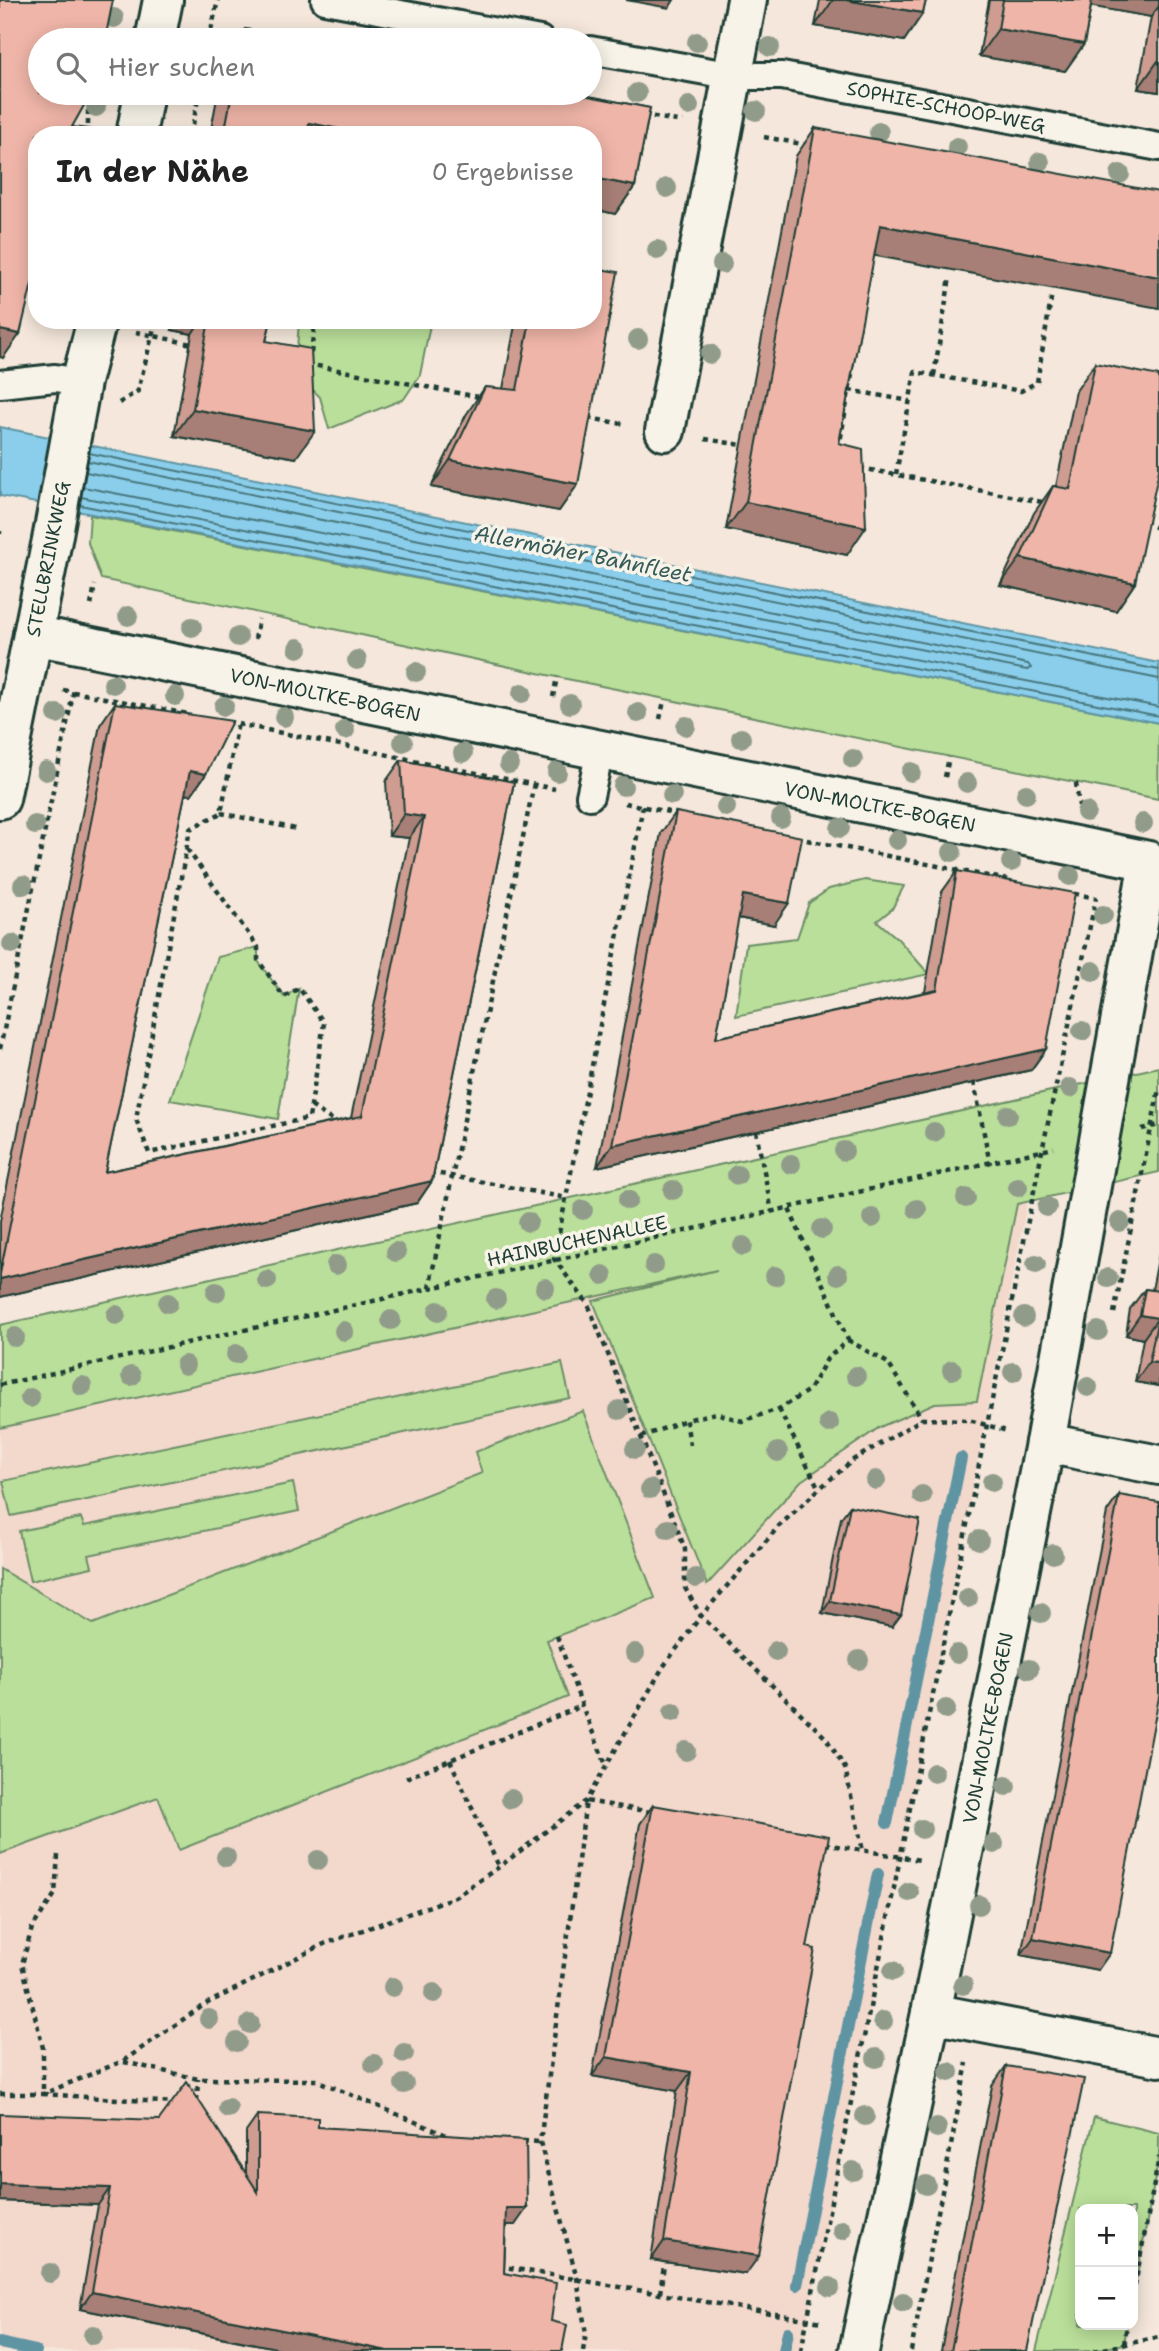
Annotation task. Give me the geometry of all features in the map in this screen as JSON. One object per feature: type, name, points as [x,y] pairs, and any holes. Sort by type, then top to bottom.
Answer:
[{"type":"street","points":[[157,28],[163,0]]},
{"type":"street","points":[[665,431],[747,0]]},
{"type":"street","points":[[138,126],[142,105]]},
{"type":"street","name":"STELLBRINKWEG","points":[[0,799],[74,431],[81,382],[95,329]]},
{"type":"street","name":"VON-MOLTKE-BOGEN","points":[[33,635],[1149,861],[1045,1443],[931,2013],[862,2340]]},
{"type":"street","points":[[1045,1443],[1159,1465]]},
{"type":"street","points":[[931,2013],[1159,2057]]},
{"type":"lane","points":[[325,0],[476,28]]},
{"type":"lane","name":"SOPHIE-SCHOOP-WEG","points":[[602,52],[733,76],[782,76],[1159,147]]},
{"type":"lane","points":[[0,384],[55,378],[81,382]]},
{"type":"lane","points":[[590,796],[600,751]]},
{"type":"path","points":[[211,28],[218,0]]},
{"type":"path","points":[[88,126],[89,105]]},
{"type":"path","points":[[193,126],[197,105]]},
{"type":"path","points":[[630,112],[819,148]]},
{"type":"path","points":[[934,376],[950,277]]},
{"type":"path","points":[[896,474],[915,372],[1021,391],[1037,382],[1052,293]]},
{"type":"path","points":[[309,365],[314,329]]},
{"type":"path","points":[[298,362],[490,399]]},
{"type":"path","points":[[838,451],[854,365]]},
{"type":"path","points":[[849,390],[910,401]]},
{"type":"path","points":[[848,466],[1059,505]]},
{"type":"path","points":[[1136,519],[1159,529]]},
{"type":"path","points":[[221,813],[259,619]]},
{"type":"path","points":[[0,1049],[83,645]]},
{"type":"path","points":[[429,1288],[557,677]]},
{"type":"path","points":[[23,682],[197,716]]},
{"type":"path","points":[[224,721],[684,815]]},
{"type":"path","points":[[652,761],[554,1259],[588,1304],[641,1437],[685,1549],[685,1588],[701,1616],[826,1738],[845,1768],[863,1851]]},
{"type":"path","points":[[187,849],[258,947],[258,960],[284,998],[299,988],[324,1023],[309,1118],[149,1153],[136,1119],[190,829],[221,813],[296,829]]},
{"type":"path","points":[[794,837],[1014,881]]},
{"type":"path","points":[[801,2351],[989,1426],[1042,1151],[1096,898],[1068,892]]},
{"type":"path","points":[[974,1082],[990,1164]]},
{"type":"path","points":[[311,1106],[348,1131]]},
{"type":"path","name":"HAINBUCHENALLEE","points":[[0,1385],[1159,1125]]},
{"type":"path","points":[[756,1131],[772,1212]]},
{"type":"path","points":[[424,1171],[566,1198]]},
{"type":"path","points":[[789,1209],[848,1340],[888,1363],[922,1419]]},
{"type":"path","points":[[641,1437],[686,1420],[716,1413],[742,1420],[779,1409],[809,1390],[827,1359],[848,1340]]},
{"type":"path","points":[[779,1409],[819,1489]]},
{"type":"path","points":[[583,2351],[586,2334],[577,2278],[540,2142],[586,1801],[663,1667],[701,1616],[779,1527],[853,1460],[922,1419],[970,1420],[1045,1443]]},
{"type":"path","points":[[686,1420],[690,1445]]},
{"type":"path","points":[[556,1636],[606,1765]]},
{"type":"path","points":[[406,1778],[582,1706]]},
{"type":"path","points":[[450,1760],[499,1867]]},
{"type":"path","points":[[43,2094],[123,2061],[204,2005],[324,1944],[455,1897],[586,1801],[655,1813]]},
{"type":"path","points":[[824,1844],[960,1867]]},
{"type":"path","points":[[43,2094],[43,2048],[22,1964],[32,1928],[55,1894],[58,1854]]},
{"type":"path","points":[[123,2061],[198,2079],[316,2080],[450,2137],[461,2138]]},
{"type":"path","points":[[0,2094],[43,2094],[197,2104],[198,2079]]},
{"type":"path","points":[[514,2141],[540,2142]]},
{"type":"path","points":[[1138,2269],[1159,2157]]},
{"type":"path","points":[[660,2293],[667,2246]]},
{"type":"path","points":[[498,2266],[807,2319],[862,2340]]},
{"type":"path","points":[[1124,2344],[1126,2330]]},
{"type":"path","points":[[1094,2351],[1159,2337]]},
{"type":"shaded area","points":[[1029,1192],[901,1857],[801,2351],[0,2351],[0,1426]]},
{"type":"green space","points":[[298,329],[429,329],[420,375],[404,399],[329,429],[320,397],[304,381],[297,350]]},
{"type":"green space","points":[[90,515],[1159,723],[1158,799],[557,677],[101,579],[88,543]]},
{"type":"green space","points":[[865,880],[904,886],[892,909],[877,921],[898,939],[929,974],[736,1016],[746,944],[797,938],[809,903],[829,889]]},
{"type":"green space","points":[[258,947],[258,961],[284,997],[299,988],[278,1119],[170,1100],[218,957]]},
{"type":"green space","points":[[1159,1067],[1159,1172],[1017,1204],[977,1401],[935,1403],[880,1427],[801,1481],[707,1585],[593,1301],[717,1270],[0,1428],[0,1325]]},
{"type":"green space","points":[[562,1363],[570,1398],[11,1516],[3,1481]]},
{"type":"green space","points":[[583,1411],[655,1598],[547,1640],[568,1697],[179,1850],[158,1797],[0,1854],[0,1569],[93,1624],[482,1473],[475,1452]]},
{"type":"green space","points":[[293,1483],[299,1511],[89,1555],[92,1567],[30,1581],[19,1531],[81,1518],[84,1526]]},
{"type":"green space","points":[[1094,2117],[1159,2133],[1159,2157],[1138,2269],[1138,2204],[1075,2204],[1075,2330],[1126,2330],[1124,2344],[1094,2351],[1036,2351]]},
{"type":"water","name":"Allermöher Bahnfleet","points":[[0,427],[1159,663],[1159,723],[0,496]]},
{"type":"building","points":[[0,0],[113,0],[107,28],[28,28],[28,105],[84,105],[73,126],[28,126],[28,301],[20,334],[0,330]]},
{"type":"building","points":[[846,0],[926,0],[923,13]]},
{"type":"building","points":[[1003,0],[1092,0],[1084,44],[998,29]]},
{"type":"building","points":[[602,99],[650,108],[635,186],[602,180],[602,126],[324,126],[309,123],[308,126],[226,126],[230,105],[602,105]]},
{"type":"building","points":[[815,128],[1159,192],[1159,277],[880,225],[839,443],[863,449],[866,527],[746,502]]},
{"type":"building","points":[[602,269],[618,272],[578,484],[450,460],[485,387],[517,390],[528,329],[602,329]]},
{"type":"building","points":[[207,329],[269,329],[266,341],[311,349],[315,431],[193,409]]},
{"type":"building","points":[[1095,363],[1159,376],[1159,470],[1135,583],[1020,558],[1053,486],[1070,489]]},
{"type":"building","points":[[115,703],[232,721],[206,774],[190,771],[105,1172],[362,1116],[424,817],[404,814],[401,760],[514,782],[432,1181],[0,1279],[0,1274]]},
{"type":"building","points":[[676,812],[802,837],[789,903],[743,895],[716,1038],[937,990],[957,871],[1075,893],[1046,1049],[612,1145]]},
{"type":"building","points":[[1145,1289],[1159,1291],[1159,1363],[1149,1362],[1158,1318],[1140,1315]]},
{"type":"building","points":[[1119,1495],[1159,1502],[1159,1697],[1110,1953],[1033,1938]]},
{"type":"building","points":[[850,1506],[920,1520],[901,1615],[830,1601]]},
{"type":"building","points":[[653,1805],[829,1836],[807,1947],[815,1949],[759,2256],[664,2241],[691,2072],[606,2057]]},
{"type":"building","points":[[1006,2066],[1084,2079],[1027,2351],[951,2351]]},
{"type":"building","points":[[187,2082],[258,2192],[258,2115],[318,2118],[318,2127],[526,2140],[527,2208],[506,2208],[504,2273],[556,2283],[551,2321],[567,2325],[562,2351],[388,2351],[92,2292],[110,2188],[0,2184],[0,2114],[159,2120]]},
{"type":"waterway","points":[[887,1823],[961,1458]]},
{"type":"waterway","points":[[797,2285],[878,1874]]},
{"type":"waterway","points":[[784,2351],[788,2332]]},
{"type":"waterway","points":[[0,2343],[36,2351]]}]
